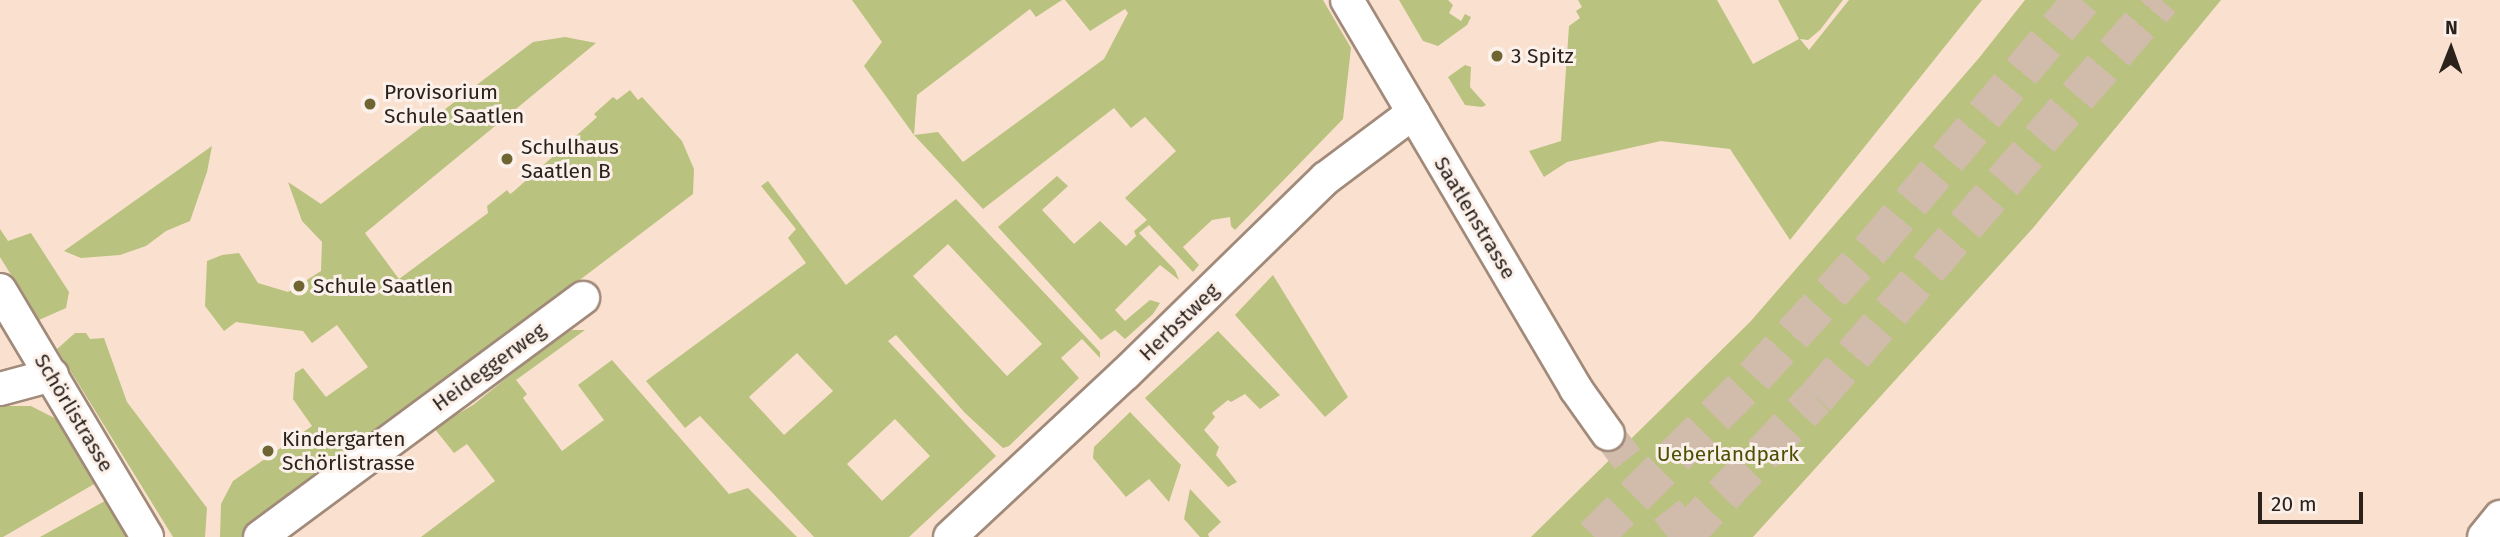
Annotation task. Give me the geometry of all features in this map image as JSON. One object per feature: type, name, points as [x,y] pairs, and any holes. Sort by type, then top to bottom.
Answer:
[{"type":"street","name":"Saatlenstrasse","points":[[1347,0],[1576,389],[1608,434]]},
{"type":"street","name":"Herbstweg","points":[[950,537],[1125,374],[1326,178],[1413,113]]},
{"type":"street","name":"Schörlistrasse","points":[[0,290],[147,537]]},
{"type":"street","name":"Heideggerweg","points":[[260,537],[583,298]]},
{"type":"street","points":[[0,389],[52,374]]},
{"type":"street","points":[[2484,537],[2500,517]]},
{"type":"green space","points":[[852,0],[1062,0],[1036,17],[1030,9],[917,95],[914,135],[864,66],[882,42]]},
{"type":"green space","points":[[1065,0],[1323,0],[1351,48],[1343,119],[1235,230],[1231,226],[1230,217],[1212,220],[1183,247],[1199,265],[1193,272],[1149,225],[1139,233],[1175,270],[1179,280],[1160,265],[1115,310],[1125,321],[1150,300],[1160,303],[1153,314],[1125,339],[1115,330],[1101,340],[998,227],[1057,176],[1068,186],[1042,210],[1074,244],[1100,221],[1126,246],[1136,236],[1134,231],[1147,220],[1125,198],[1176,151],[1145,117],[1131,128],[1114,108],[983,209],[914,135],[938,132],[963,162],[1104,59],[1128,13],[1125,9],[1090,31]]},
{"type":"green space","points":[[1399,0],[1448,0],[1453,5],[1449,13],[1461,21],[1465,14],[1471,17],[1467,25],[1438,46],[1423,41]]},
{"type":"green space","points":[[1578,0],[1717,0],[1753,64],[1799,39],[1778,0],[1843,0],[1820,30],[1808,40],[1800,39],[1809,50],[1849,0],[1982,0],[1790,240],[1730,149],[1661,141],[1567,162],[1544,177],[1529,151],[1561,141],[1569,26],[1580,18],[1576,11],[1582,7]]},
{"type":"green space","name":"Ueberlandpark","points":[[2025,0],[2221,0],[2033,228],[1753,537],[1531,537],[1750,322],[1979,58]]},
{"type":"green space","points":[[565,37],[596,43],[365,233],[399,279],[488,213],[487,206],[507,190],[510,194],[513,192],[595,119],[597,117],[594,114],[613,97],[617,100],[630,90],[638,100],[642,97],[682,141],[694,169],[693,194],[241,537],[220,537],[221,504],[233,481],[312,426],[293,399],[295,373],[303,368],[326,397],[368,367],[337,325],[312,343],[303,331],[236,322],[224,331],[205,306],[207,261],[222,255],[239,253],[258,283],[288,292],[321,271],[322,242],[302,221],[288,182],[321,204],[533,42]]},
{"type":"green space","points":[[1465,65],[1471,67],[1470,87],[1486,105],[1482,107],[1465,105],[1448,77]]},
{"type":"green space","points":[[212,146],[207,172],[190,221],[166,231],[146,246],[120,255],[81,258],[64,251]]},
{"type":"green space","points":[[768,181],[846,285],[956,199],[1100,352],[1100,358],[1082,339],[1061,358],[1079,378],[1009,446],[1003,448],[965,413],[896,335],[888,341],[996,456],[909,537],[814,537],[700,416],[685,428],[646,381],[806,263],[788,238],[796,229],[761,186]],"holes":[[[948,244],[1042,344],[1007,376],[913,276]],[[797,353],[833,391],[784,435],[749,397]],[[895,419],[930,456],[882,501],[847,464]]]},
{"type":"green space","points":[[0,229],[8,241],[31,233],[69,292],[66,308],[39,320],[0,257]]},
{"type":"green space","points":[[1273,275],[1348,397],[1325,417],[1235,315]]},
{"type":"green space","points":[[572,330],[585,330],[516,380],[527,394],[523,398],[562,451],[604,420],[578,385],[612,360],[729,494],[748,488],[797,537],[421,537],[495,481],[467,444],[454,453],[434,428],[473,405],[559,336]]},
{"type":"green space","points":[[1218,331],[1280,395],[1260,409],[1245,394],[1231,402],[1228,400],[1212,413],[1215,417],[1204,430],[1219,447],[1216,455],[1237,482],[1228,487],[1145,398]]},
{"type":"green space","points":[[75,333],[86,333],[90,339],[104,338],[127,402],[207,508],[205,537],[173,537],[57,349]]},
{"type":"green space","points":[[0,406],[31,406],[66,424],[101,480],[3,537],[0,537]]},
{"type":"green space","points":[[1130,412],[1181,465],[1169,502],[1149,479],[1126,497],[1093,458],[1094,447]]},
{"type":"green space","points":[[1190,489],[1221,522],[1208,534],[1209,537],[1200,537],[1184,519]]},
{"type":"green space","points":[[112,497],[138,537],[40,537]]},
{"type":"tunnel","points":[[1594,537],[1754,377],[1874,246],[2082,0]]},
{"type":"tunnel","points":[[1683,537],[1816,398],[2161,0]]},
{"type":"tunnel","points":[[1608,434],[1688,537]]},
{"type":"place","name":"3 Spitz","points":[[1497,56]]},
{"type":"place","name":"Provisorium Schule Saatlen","points":[[370,104]]},
{"type":"place","name":"Schulhaus Saatlen B","points":[[507,159]]},
{"type":"place","name":"Schule Saatlen","points":[[299,286]]},
{"type":"place","name":"Kindergarten Schörlistrasse","points":[[268,451]]}]
